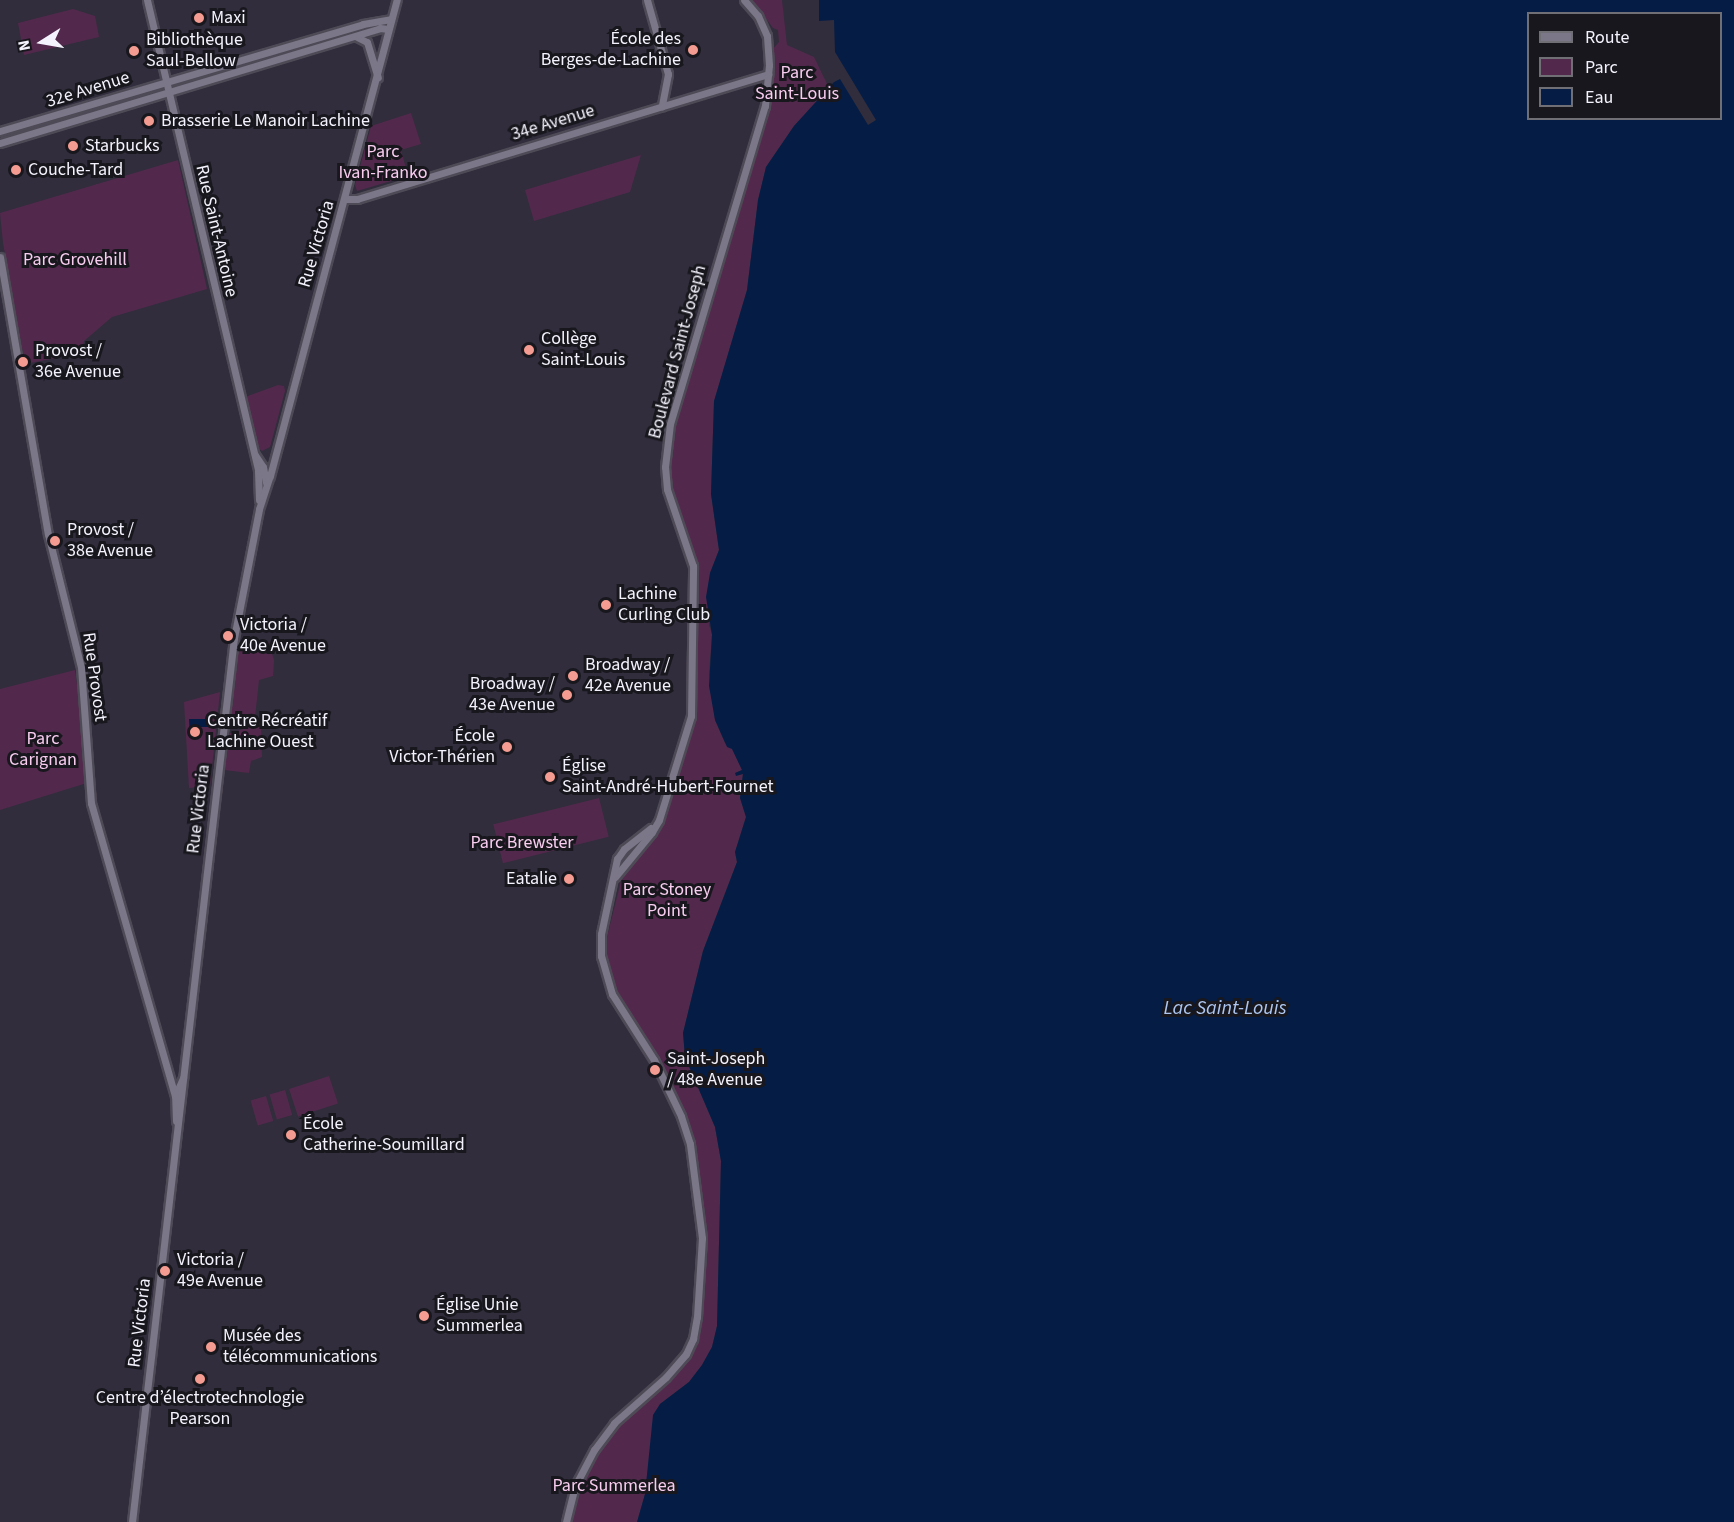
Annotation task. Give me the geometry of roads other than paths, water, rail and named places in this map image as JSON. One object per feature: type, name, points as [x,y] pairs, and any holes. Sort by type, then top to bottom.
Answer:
[{"type":"street","name":"Rue Saint-Antoine","points":[[147,0],[252,452],[260,467]]},
{"type":"street","name":"Rue Victoria","points":[[132,1522],[232,655],[259,509],[378,77],[388,29],[398,0]]},
{"type":"street","points":[[647,0],[668,74],[662,106]]},
{"type":"street","name":"Boulevard Saint-Joseph","points":[[566,1522],[575,1486],[594,1450],[614,1423],[666,1377],[686,1354],[693,1339],[698,1308],[702,1238],[690,1144],[681,1116],[654,1060],[612,994],[602,963],[601,934],[617,859],[624,849],[656,825],[692,710],[693,566],[666,484],[668,440],[733,212],[759,131],[768,74],[767,36],[758,16],[744,0]]},
{"type":"street","name":"32e Avenue","points":[[0,131],[371,21],[391,19]]},
{"type":"street","name":"32e Avenue","points":[[0,143],[357,37],[380,28],[388,29]]},
{"type":"street","points":[[357,37],[367,42],[378,77]]},
{"type":"street","name":"34e Avenue","points":[[345,199],[357,199],[768,74]]},
{"type":"street","name":"Rue Provost","points":[[0,257],[48,534],[81,665],[91,803],[175,1096]]},
{"type":"street","points":[[266,486],[260,467],[274,460]]},
{"type":"street","name":"Rue Victoria","points":[[259,509],[260,467]]},
{"type":"street","name":"Rue Victoria","points":[[177,1126],[175,1096],[183,1078]]},
{"type":"water","name":"Lac Saint-Louis","points":[[819,0],[1734,0],[1734,1522],[637,1522],[645,1494],[653,1415],[660,1404],[689,1382],[702,1365],[712,1347],[717,1326],[721,1161],[715,1127],[685,1057],[683,1033],[703,951],[737,862],[735,852],[746,817],[740,798],[743,774],[736,776],[735,773],[742,770],[732,749],[727,747],[715,720],[709,686],[712,635],[706,597],[710,573],[719,550],[711,494],[714,401],[747,290],[758,200],[766,167],[794,126],[834,82],[840,79],[868,125],[876,120],[835,52],[834,20],[819,21]]},
{"type":"water","name":"Centre Récréatif Lachine Ouest","points":[[189,719],[210,719],[210,727],[200,727],[200,738],[190,738]]},
{"type":"place","name":"Maxi","points":[[199,18]]},
{"type":"place","name":"École des Berges-de-Lachine","points":[[693,50]]},
{"type":"place","name":"Bibliothèque Saul-Bellow","points":[[134,51]]},
{"type":"place","name":"Brasserie Le Manoir Lachine","points":[[149,121]]},
{"type":"place","name":"Starbucks","points":[[73,146]]},
{"type":"place","name":"Couche-Tard","points":[[16,170]]},
{"type":"place","name":"Collège Saint-Louis","points":[[529,350]]},
{"type":"place","name":"Provost / 36e Avenue","points":[[23,362]]},
{"type":"place","name":"Provost / 38e Avenue","points":[[55,541]]},
{"type":"place","name":"Lachine Curling Club","points":[[606,605]]},
{"type":"place","name":"Victoria / 40e Avenue","points":[[228,636]]},
{"type":"place","name":"Broadway / 42e Avenue","points":[[573,676]]},
{"type":"place","name":"Broadway / 43e Avenue","points":[[567,695]]},
{"type":"place","name":"Centre Récréatif Lachine Ouest","points":[[195,732]]},
{"type":"place","name":"École Victor-Thérien","points":[[507,747]]},
{"type":"place","name":"Église Saint-André-Hubert-Fournet","points":[[550,777]]},
{"type":"place","name":"Eatalie","points":[[569,879]]},
{"type":"place","name":"Saint-Joseph / 48e Avenue","points":[[655,1070]]},
{"type":"place","name":"École Catherine-Soumillard","points":[[291,1135]]},
{"type":"place","name":"Victoria / 49e Avenue","points":[[165,1271]]},
{"type":"place","name":"Église Unie Summerlea","points":[[424,1316]]},
{"type":"place","name":"Musée des télécommunications","points":[[211,1347]]},
{"type":"place","name":"Centre d’électrotechnologie Pearson","points":[[200,1379]]},
{"type":"park label","name":"Parc Saint-Louis","points":[[797,84]]},
{"type":"park label","name":"Parc Ivan-Franko","points":[[383,163]]},
{"type":"park label","name":"Parc Grovehill","points":[[75,260]]},
{"type":"park label","name":"Parc Carignan","points":[[43,750]]},
{"type":"park label","name":"Parc Brewster","points":[[522,843]]},
{"type":"park label","name":"Parc Stoney Point","points":[[667,901]]},
{"type":"park label","name":"Parc Summerlea","points":[[614,1486]]}]
